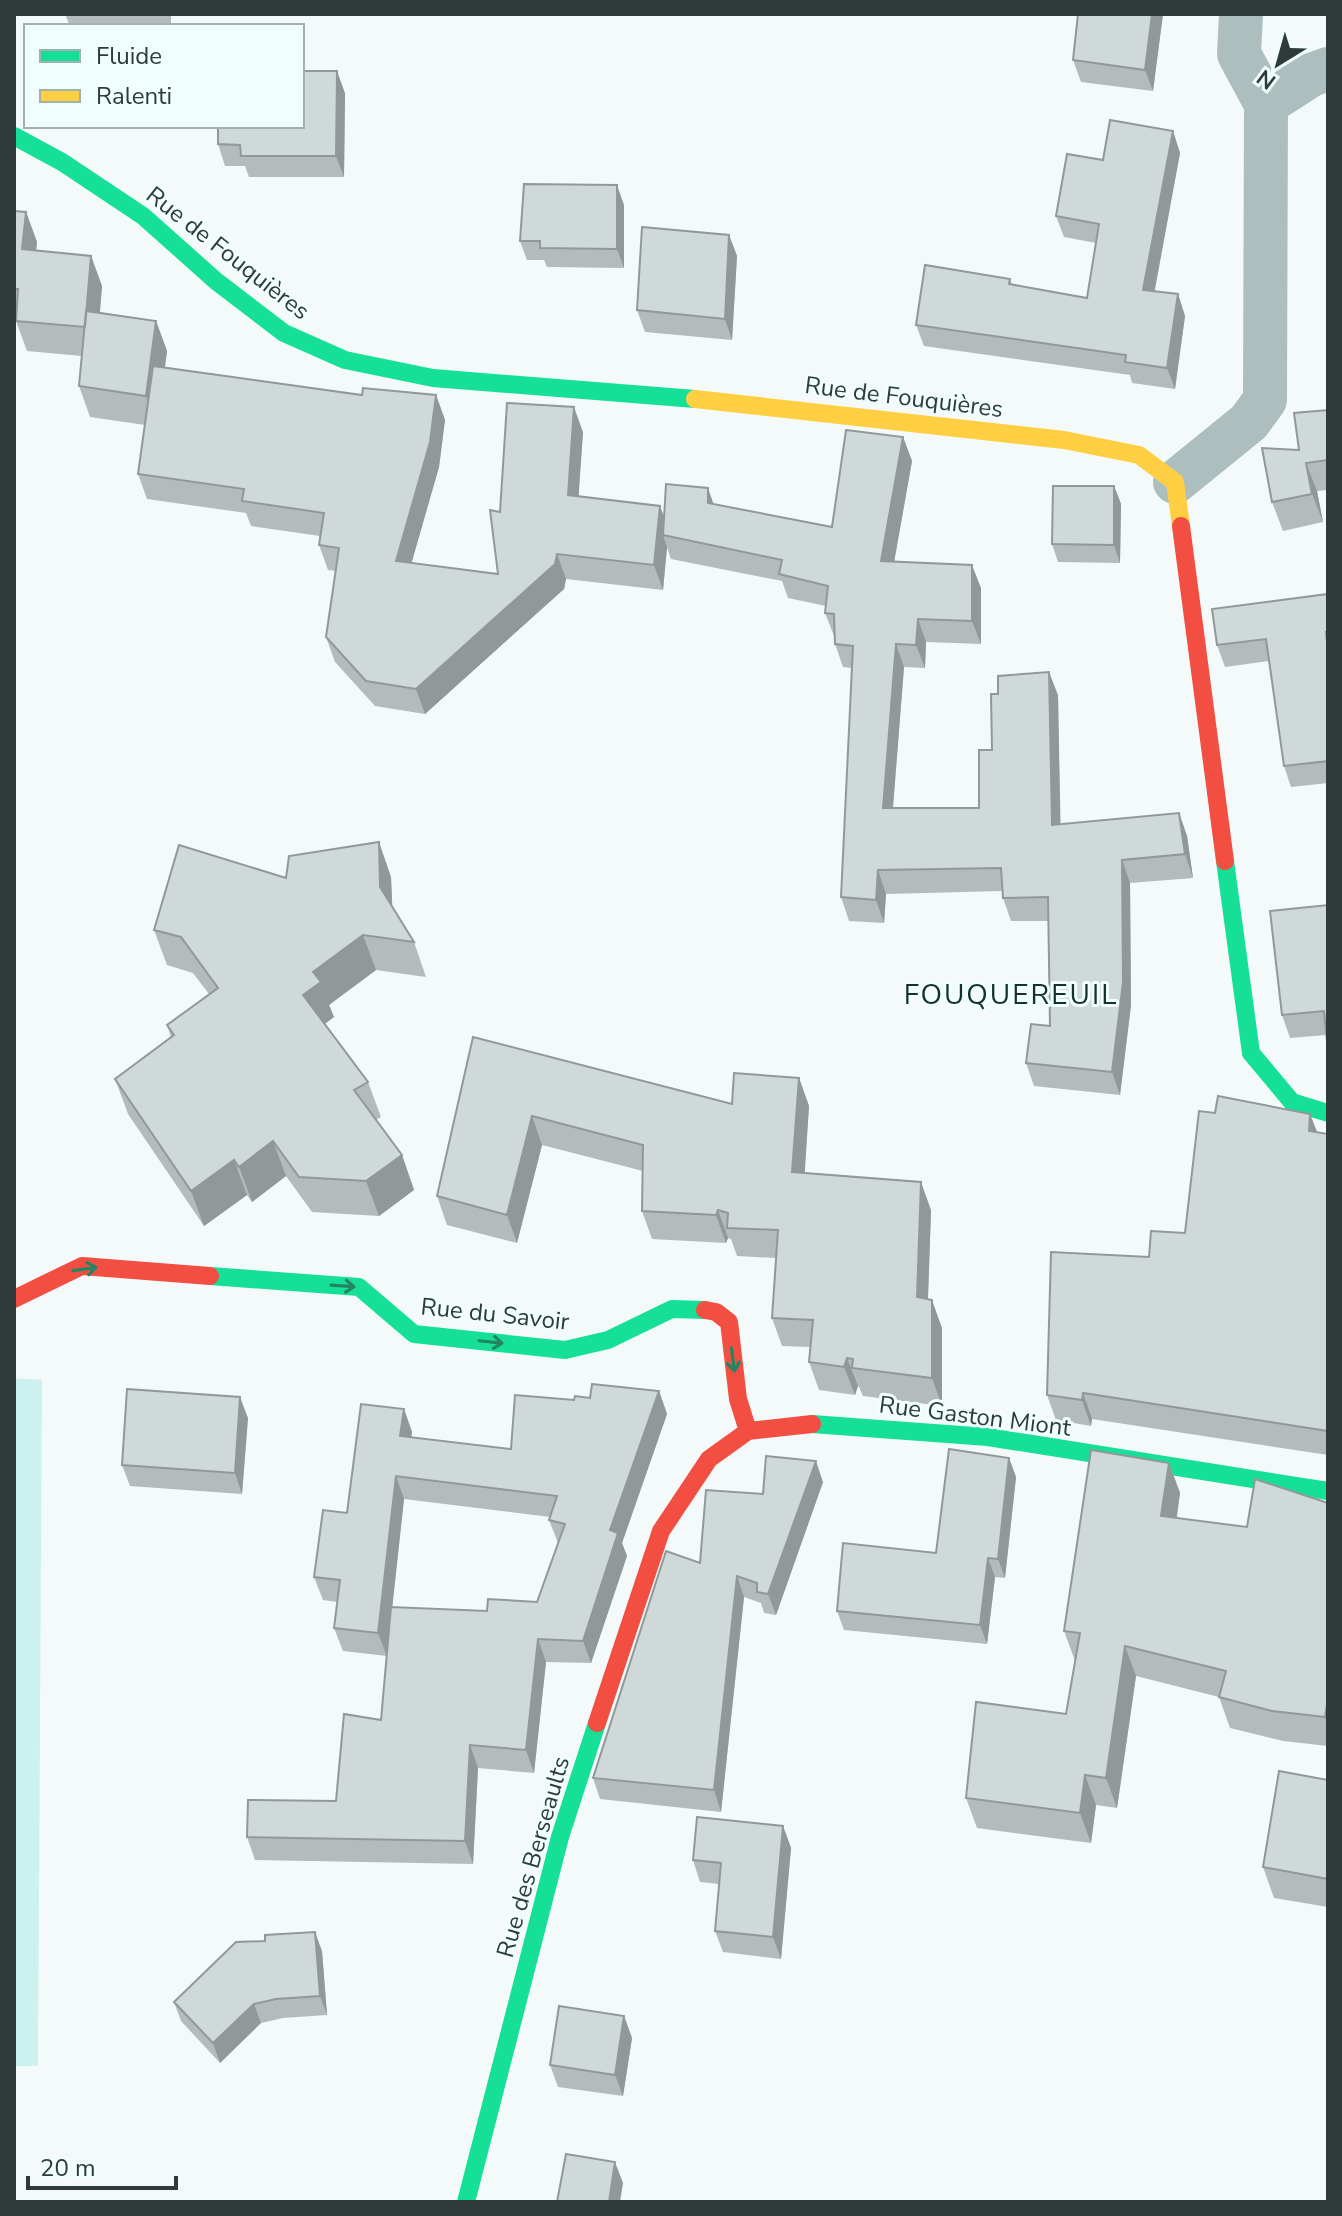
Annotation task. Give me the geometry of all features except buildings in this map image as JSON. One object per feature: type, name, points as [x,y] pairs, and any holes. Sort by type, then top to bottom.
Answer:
[{"type":"street","points":[[1241,14],[1239,54],[1266,104],[1265,400],[1249,422],[1175,482],[1251,1053],[1292,1102],[1328,1113]]},
{"type":"street","points":[[1266,104],[1311,75],[1328,69]]},
{"type":"street","name":"Rue de Fouquières","points":[[14,136],[62,162],[143,216],[216,281],[284,333],[345,360],[433,378],[752,404],[1064,440],[1139,455],[1175,482]]},
{"type":"street","name":"Rue du Savoir","points":[[14,1299],[82,1266],[359,1287],[414,1334],[565,1350],[608,1340],[672,1309],[695,1308],[716,1312],[729,1322],[738,1399],[748,1431]]},
{"type":"street","name":"Rue Gaston Miont","points":[[661,1531],[709,1459],[748,1431],[804,1423],[988,1437],[1328,1491]]},
{"type":"street","name":"Rue des Berseaults","points":[[466,2202],[560,1837],[661,1531]]},
{"type":"shaded area","points":[[14,1378],[42,1380],[38,2066],[14,2066]]},
{"type":"traffic: fast","points":[[14,136],[62,162],[143,216],[216,281],[284,333],[345,360],[433,378],[695,399]]},
{"type":"traffic: fast","points":[[1225,861],[1251,1053],[1292,1102],[1328,1113]]},
{"type":"traffic: fast","points":[[210,1276],[359,1287],[414,1334],[565,1350],[608,1340],[672,1309],[705,1310]]},
{"type":"traffic: fast","points":[[812,1424],[988,1437],[1328,1491]]},
{"type":"traffic: fast","points":[[466,2202],[560,1837],[597,1723]]},
{"type":"traffic: slow","points":[[695,399],[1064,440],[1139,455],[1175,482],[1181,526]]},
{"type":"traffic: jam","points":[[1181,526],[1225,861]]},
{"type":"traffic: jam","points":[[14,1299],[82,1266],[210,1276]]},
{"type":"traffic: jam","points":[[705,1310],[716,1312],[729,1322],[738,1399],[748,1431]]},
{"type":"traffic: jam","points":[[597,1723],[661,1531],[709,1459],[748,1431],[812,1424]]},
{"type":"district","name":"FOUQUEREUIL","points":[[1011,995]]}]
